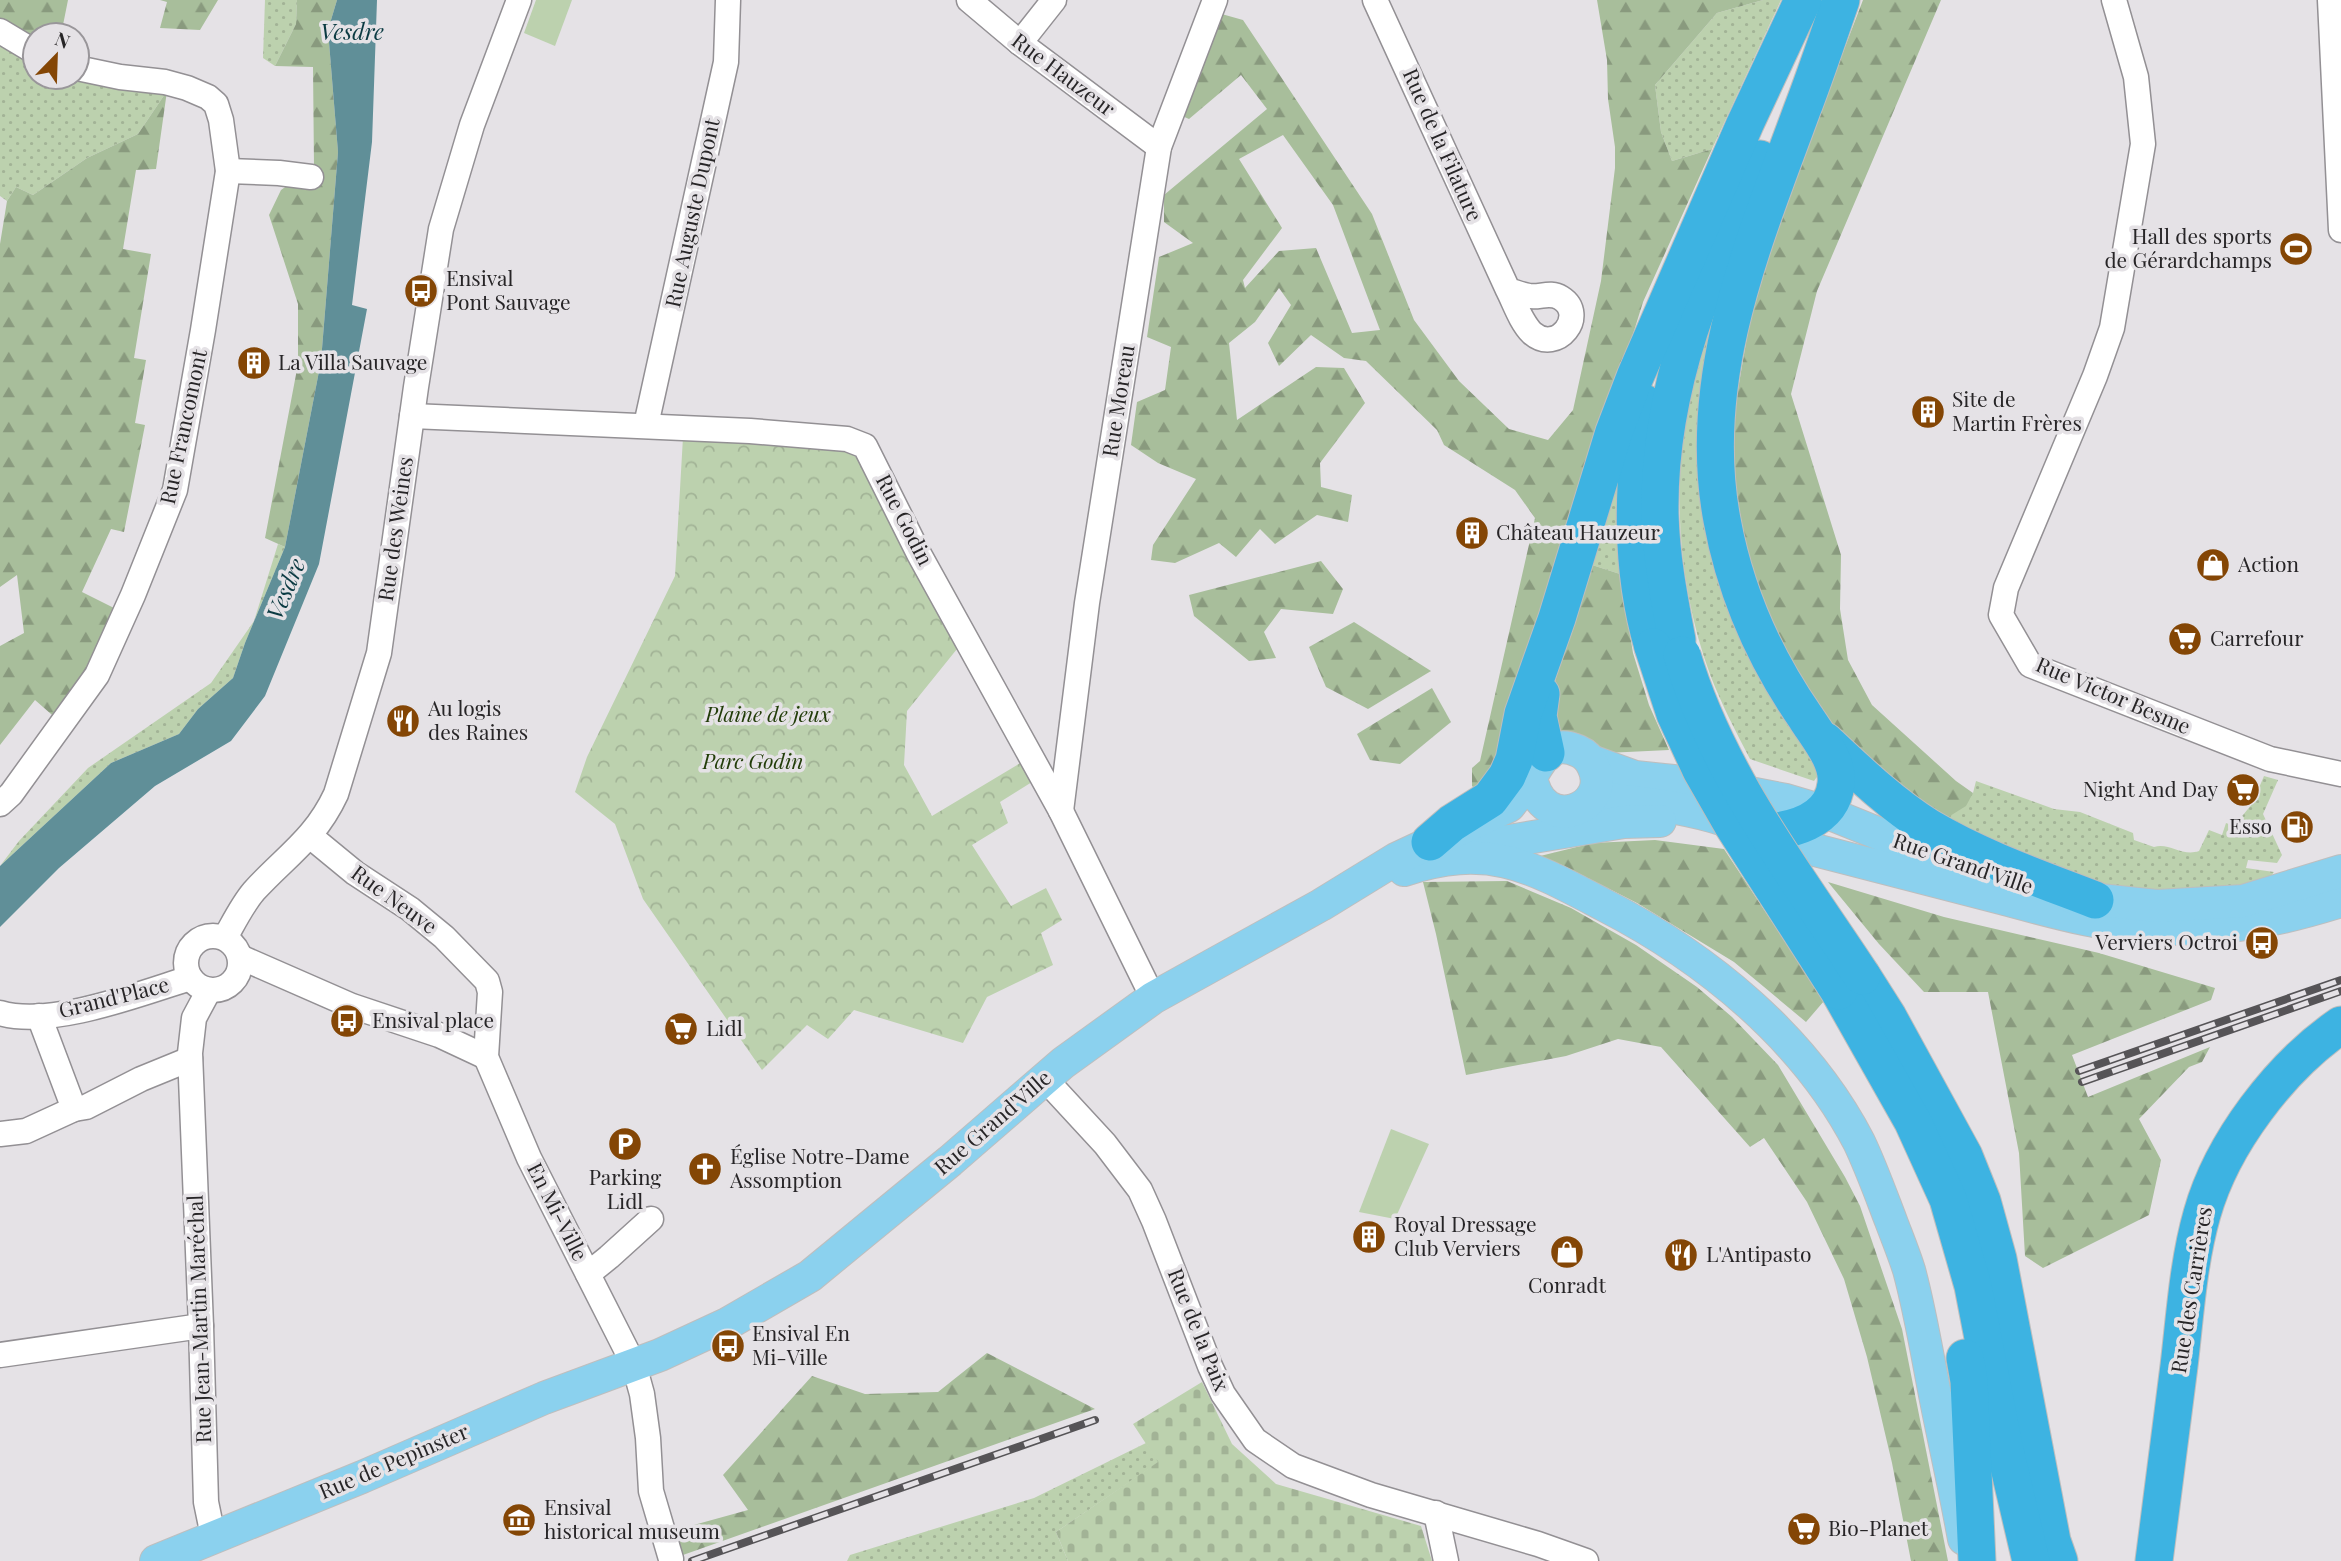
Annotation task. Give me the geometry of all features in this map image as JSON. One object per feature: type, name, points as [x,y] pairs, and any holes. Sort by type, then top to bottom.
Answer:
[{"type":"highway","points":[[1433,847],[1452,823],[1490,799],[1507,776],[1514,760],[1523,714],[1557,618],[1614,432],[1634,377],[1729,159],[1803,0]]},
{"type":"highway","points":[[1834,0],[1706,280],[1675,378],[1664,441],[1660,514],[1665,577],[1665,643],[1675,714],[1701,770],[1732,824],[1850,984],[1948,1199],[1973,1286],[2004,1446],[2031,1561]]},
{"type":"highway","points":[[1774,839],[1781,831],[1798,827],[1824,811],[1833,797],[1837,783],[1834,764],[1766,651],[1735,572],[1720,512],[1716,440],[1719,382],[1741,282],[1772,188],[1803,110],[1841,0]]},
{"type":"highway","points":[[1661,320],[1645,394],[1636,460],[1634,517],[1644,616],[1665,643]]},
{"type":"highway","points":[[1539,765],[1539,701],[1557,618]]},
{"type":"highway","points":[[1814,730],[1895,804],[1926,825],[1995,861],[2095,900]]},
{"type":"highway","points":[[1850,984],[1888,1017],[1964,1156],[1982,1201],[1998,1259],[2052,1541],[2059,1561]]},
{"type":"highway","name":"Rue des Carrières","points":[[2154,1561],[2190,1278],[2197,1234],[2208,1195],[2230,1149],[2249,1118],[2312,1048],[2341,1026]]},
{"type":"highway","points":[[1913,1122],[1955,1293],[1969,1381],[1977,1561]]},
{"type":"main road","name":"Rue Grand'Ville","points":[[1321,905],[1380,879],[1509,806],[1539,765],[1565,748],[1635,777],[1732,788],[1824,811],[1956,865],[2054,895],[2157,906],[2243,901],[2341,871]]},
{"type":"main road","points":[[1591,761],[1597,779],[1592,797]]},
{"type":"main road","points":[[1539,765],[1534,790],[1539,800],[1550,810]]},
{"type":"main road","name":"Rue Grand'Ville","points":[[634,1365],[726,1324],[810,1276],[950,1161],[1063,1063],[1153,998],[1321,905],[1396,859],[1514,818],[1550,810],[1573,811],[1584,806],[1592,797],[1647,804],[1710,816],[1774,839],[2093,921],[2160,929],[2218,928],[2259,923],[2299,915],[2341,901]]},
{"type":"main road","points":[[1433,847],[1644,821],[1774,839]]},
{"type":"main road","points":[[1380,879],[1453,857],[1480,856],[1507,861],[1537,872],[1654,931],[1682,950],[1742,997],[1790,1045],[1835,1104],[1859,1143],[1908,1269],[1968,1561]]},
{"type":"main road","name":"Rue de Pepinster","points":[[156,1561],[362,1477],[544,1398],[634,1365]]},
{"type":"street","name":"Rue des Weines","points":[[310,836],[327,813],[336,794],[379,653],[435,256],[467,143],[519,0]]},
{"type":"street","name":"Rue Auguste Dupont","points":[[646,425],[726,62],[728,0]]},
{"type":"street","name":"Rue Hauzeur","points":[[969,0],[1020,43],[1159,147]]},
{"type":"street","points":[[1020,43],[1054,0]]},
{"type":"street","name":"Rue Moreau","points":[[1061,811],[1087,603],[1159,147],[1215,0]]},
{"type":"street","name":"Rue de la Filature","points":[[1376,0],[1508,290]]},
{"type":"street","name":"Rue Victor Besme","points":[[2114,0],[2136,76],[2143,144],[2112,328],[2095,376],[2006,588],[2001,615],[2030,666],[2270,759],[2341,774]]},
{"type":"street","points":[[2330,0],[2341,230]]},
{"type":"street","points":[[0,32],[21,44]]},
{"type":"street","name":"Rue Francomont","points":[[0,804],[11,794],[97,675],[175,490],[228,171],[216,104],[208,97],[165,82],[91,71]]},
{"type":"street","points":[[228,171],[311,177]]},
{"type":"street","name":"Rue Godin","points":[[412,416],[646,425],[847,439],[865,446],[919,554],[1061,811],[1153,998]]},
{"type":"street","points":[[310,836],[254,892],[225,938],[232,942],[240,957],[352,1006],[439,1035],[486,1056]]},
{"type":"street","name":"Rue Neuve","points":[[310,836],[355,873],[410,909],[475,967]]},
{"type":"street","name":"Grand'Place","points":[[191,1101],[190,1059],[199,984],[185,961],[192,945],[207,936],[225,938]]},
{"type":"street","name":"Grand'Place","points":[[0,1014],[20,1018],[76,1012],[199,984],[219,990],[236,978],[240,957]]},
{"type":"street","name":"En Mi-Ville","points":[[475,967],[487,981],[490,992],[486,1056],[529,1158],[634,1365],[642,1394],[648,1438],[651,1491],[671,1559]]},
{"type":"street","name":"Grand'Place","points":[[39,1016],[74,1109]]},
{"type":"street","points":[[0,1134],[26,1131],[74,1109],[86,1107],[141,1079],[190,1059]]},
{"type":"street","name":"Rue de la Paix","points":[[1045,1079],[1105,1144],[1140,1190],[1210,1366],[1223,1394],[1255,1440],[1293,1466],[1371,1495],[1586,1561]]},
{"type":"street","name":"Rue Jean-Martin Maréchal","points":[[191,1101],[206,1502],[213,1536]]},
{"type":"street","points":[[588,1274],[650,1219]]},
{"type":"street","points":[[0,1355],[201,1326]]},
{"type":"street","points":[[1425,1510],[1446,1561]]},
{"type":"green space","points":[[0,0],[68,0],[64,21],[21,21],[21,41],[0,28]]},
{"type":"green space","points":[[160,0],[218,0],[200,30],[160,28],[167,2]]},
{"type":"green space","points":[[265,0],[297,0],[296,24],[275,66],[263,58]]},
{"type":"green space","points":[[297,0],[337,0],[328,30],[338,152],[321,361],[285,547],[265,538],[298,364],[298,304],[269,215],[281,190],[314,167],[313,67],[275,66],[296,24]]},
{"type":"green space","points":[[536,0],[572,0],[555,46],[524,33]]},
{"type":"green space","points":[[1597,0],[1763,0],[1717,13],[1655,85],[1661,132],[1672,161],[1712,149],[1643,302],[1494,781],[1478,792],[1472,786],[1472,768],[1480,761],[1535,518],[1515,490],[1444,445],[1437,430],[1366,361],[1344,358],[1311,335],[1279,366],[1268,343],[1291,305],[1279,288],[1255,322],[1229,343],[1237,420],[1316,367],[1344,368],[1365,403],[1320,463],[1321,487],[1352,495],[1348,522],[1317,515],[1275,544],[1260,529],[1236,557],[1219,543],[1175,563],[1151,560],[1153,545],[1196,479],[1158,463],[1131,445],[1137,402],[1165,390],[1171,347],[1147,337],[1159,257],[1193,243],[1164,222],[1164,195],[1267,109],[1241,75],[1189,119],[1173,112],[1211,11],[1243,20],[1372,214],[1414,320],[1459,381],[1509,429],[1548,440],[1573,410],[1601,281],[1615,168],[1607,60]],"holes":[[[1283,135],[1333,205],[1380,330],[1352,333],[1316,248],[1279,251],[1245,288],[1243,280],[1282,228],[1239,159]]]},
{"type":"green space","points":[[1763,0],[1781,0],[1712,149],[1672,161],[1661,132],[1655,85],[1717,13]]},
{"type":"green space","points":[[1863,0],[1941,0],[1817,291],[1791,394],[1841,555],[1840,609],[1848,660],[1872,705],[1956,781],[1973,793],[1966,806],[1937,824],[1842,743],[1792,671],[1749,564],[1734,479],[1733,437],[1737,395],[1749,325],[1781,214]]},
{"type":"green space","points":[[0,37],[21,50],[21,91],[91,91],[91,79],[167,91],[138,134],[87,158],[33,195],[16,187],[7,201],[0,196]]},
{"type":"green space","points":[[167,91],[156,169],[136,170],[123,249],[151,254],[134,358],[146,360],[135,423],[145,425],[124,532],[111,529],[82,592],[122,612],[59,721],[35,700],[0,745],[0,646],[24,633],[17,575],[0,587],[0,244],[7,201],[16,187],[33,195],[87,158],[138,134]]},
{"type":"green space","points":[[1723,282],[1708,430],[1819,774],[1814,781],[1750,759],[1711,677],[1689,601],[1680,521],[1683,441],[1697,363]]},
{"type":"green space","name":"Parc Godin","points":[[683,437],[843,447],[862,462],[957,649],[907,711],[904,765],[932,816],[1022,762],[1032,782],[1000,802],[1008,823],[972,845],[1011,906],[1046,888],[1062,920],[1041,933],[1053,965],[987,997],[963,1043],[854,1010],[828,1039],[807,1025],[762,1070],[643,899],[615,824],[575,792],[587,757],[675,576]]},
{"type":"green space","points":[[1617,470],[1620,574],[1589,564]]},
{"type":"green space","points":[[278,544],[285,547],[233,678],[198,709],[179,734],[111,763],[0,866],[19,841],[88,768],[211,683],[254,621]]},
{"type":"green space","points":[[1321,561],[1343,589],[1333,614],[1281,609],[1264,632],[1276,658],[1249,661],[1194,616],[1189,595]]},
{"type":"green space","points":[[1589,564],[1620,574],[1633,653],[1649,705],[1669,750],[1606,753],[1554,735],[1549,702]]},
{"type":"green space","points":[[1354,622],[1431,671],[1368,709],[1326,687],[1309,647]]},
{"type":"green space","points":[[1432,688],[1451,722],[1400,764],[1370,760],[1357,734]]},
{"type":"green space","points":[[2264,776],[2278,780],[2263,814],[2282,855],[2277,863],[2248,860],[2246,868],[2274,872],[2266,883],[2198,895],[2080,883],[1937,824],[1973,793],[1976,781],[2054,809],[2080,812],[2133,833],[2134,840],[2154,847],[2165,846],[2193,852],[2199,851],[2209,830],[2222,835],[2226,823],[2234,826],[2252,804]]},
{"type":"green space","points":[[1655,840],[1724,849],[1824,1001],[1806,1022],[1734,962],[1637,903],[1562,865],[1532,858],[1593,843]]},
{"type":"green space","points":[[1507,881],[1571,908],[1636,945],[1697,987],[1732,1017],[1778,1065],[1860,1206],[1902,1329],[1948,1561],[1911,1561],[1867,1357],[1844,1279],[1807,1202],[1764,1138],[1750,1147],[1661,1047],[1618,1039],[1566,1056],[1466,1075],[1423,882]]},
{"type":"green space","points":[[1828,882],[1944,917],[2099,953],[2215,988],[2211,1000],[2072,1055],[2088,1097],[2210,1047],[2202,1062],[2189,1067],[2139,1119],[2161,1160],[2149,1215],[2043,1268],[2025,1256],[2019,1153],[1988,992],[1924,992],[1879,944]]},
{"type":"green space","points":[[1391,1129],[1429,1144],[1395,1219],[1359,1212]]},
{"type":"green space","points":[[987,1353],[1095,1409],[683,1555],[672,1531],[748,1510],[723,1475],[812,1376],[865,1394],[938,1392]]},
{"type":"green space","points":[[1202,1382],[1232,1444],[1276,1484],[1421,1526],[1432,1561],[1068,1561],[1056,1532],[1158,1462],[1133,1424]]},
{"type":"green space","points":[[1146,1443],[1159,1462],[1056,1532],[1068,1561],[847,1561],[850,1555],[1034,1498]]},
{"type":"water","name":"Vesdre","points":[[337,0],[377,0],[372,142],[352,305],[367,309],[319,564],[265,696],[231,741],[155,786],[59,868],[0,927],[0,866],[111,763],[179,734],[198,709],[233,678],[285,547],[321,361],[338,152],[328,30]]},
{"type":"railway","points":[[2079,1071],[2341,980]]},
{"type":"railway","points":[[2082,1082],[2341,991]]},
{"type":"railway","points":[[692,1561],[1095,1420]]},
{"type":"place","name":"Hall des sports de Gérardchamps","points":[[2296,249]]},
{"type":"place","name":"Ensival Pont Sauvage","points":[[421,291]]},
{"type":"place","name":"La Villa Sauvage","points":[[254,363]]},
{"type":"place","name":"Site de Martin Frères","points":[[1928,412]]},
{"type":"place","name":"Château Hauzeur","points":[[1472,533]]},
{"type":"place","name":"Action","points":[[2213,565]]},
{"type":"place","name":"Carrefour","points":[[2185,639]]},
{"type":"place","name":"Au logis des Raines","points":[[403,721]]},
{"type":"place","name":"Night And Day","points":[[2243,790]]},
{"type":"place","name":"Esso","points":[[2297,827]]},
{"type":"place","name":"Verviers Octroi","points":[[2262,943]]},
{"type":"place","name":"Ensival place","points":[[347,1021]]},
{"type":"place","name":"Lidl","points":[[681,1029]]},
{"type":"place","name":"Parking Lidl","points":[[625,1144]]},
{"type":"place","name":"Église Notre-Dame Assomption","points":[[705,1169]]},
{"type":"place","name":"Royal Dressage Club Verviers","points":[[1369,1237]]},
{"type":"place","name":"Conradt","points":[[1567,1252]]},
{"type":"place","name":"L'Antipasto","points":[[1681,1255]]},
{"type":"place","name":"Ensival En Mi-Ville","points":[[728,1346]]},
{"type":"place","name":"Ensival historical museum","points":[[519,1520]]},
{"type":"place","name":"Bio-Planet","points":[[1804,1529]]},
{"type":"park label","name":"Plaine de jeux","points":[[768,715]]}]
